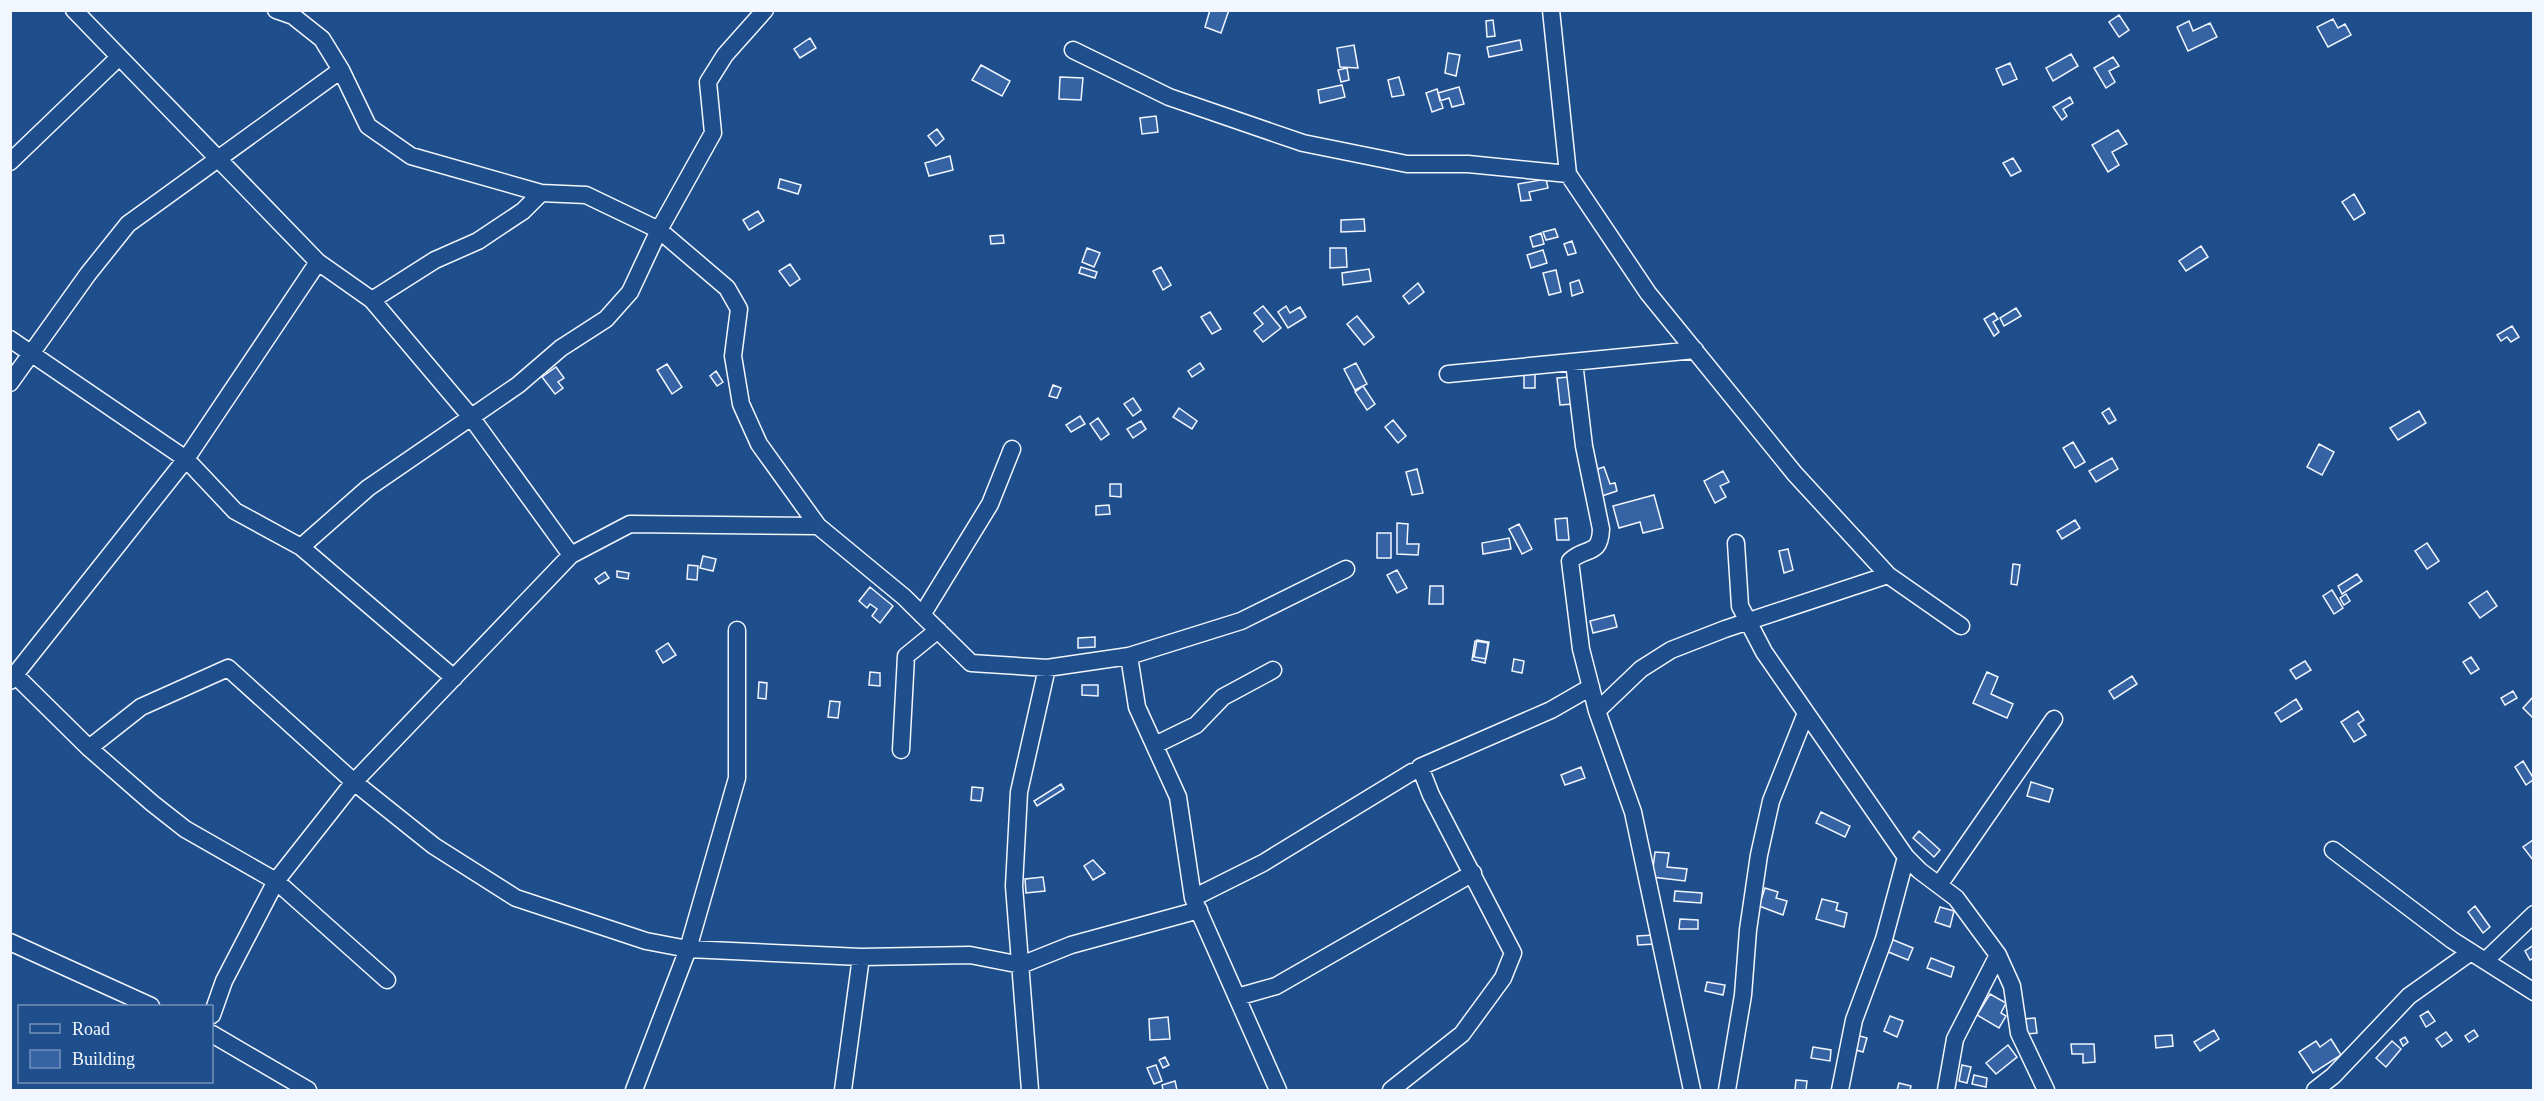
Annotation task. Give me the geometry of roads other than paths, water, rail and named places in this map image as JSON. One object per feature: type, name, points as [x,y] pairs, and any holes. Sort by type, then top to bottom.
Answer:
[{"type":"street","points":[[74,10],[318,262],[372,300],[471,417],[572,555]]},
{"type":"street","points":[[276,10],[293,15],[322,39],[341,70],[368,126],[411,156],[541,193],[586,195],[660,230],[726,288],[739,309],[733,356],[741,404],[759,444],[818,526],[922,615],[971,663],[1047,668],[1128,656],[1241,621],[1346,568]]},
{"type":"street","points":[[301,548],[368,488],[518,385],[561,348],[606,319],[630,292],[660,230],[713,133],[708,81],[725,55],[765,10]]},
{"type":"street","points":[[1551,10],[1568,174],[1648,293],[1795,474],[1888,575],[1961,626]]},
{"type":"street","points":[[1072,50],[1169,97],[1303,143],[1407,164],[1468,164],[1568,174]]},
{"type":"street","points":[[10,162],[113,63]]},
{"type":"street","points":[[10,383],[88,274],[128,224],[341,70]]},
{"type":"street","points":[[372,300],[435,260],[478,241],[523,211],[541,193]]},
{"type":"street","points":[[318,262],[186,459],[13,678],[89,748],[185,829],[276,881],[387,980]]},
{"type":"street","points":[[10,339],[186,459],[235,511],[301,548],[454,678]]},
{"type":"street","points":[[1448,374],[1695,350]]},
{"type":"street","points":[[1574,362],[1584,446],[1601,529],[1600,542],[1596,548],[1579,553],[1570,561],[1581,649],[1597,711],[1633,812],[1692,1090]]},
{"type":"street","points":[[922,615],[990,504],[1012,449]]},
{"type":"street","points":[[213,1012],[224,981],[276,881],[354,782],[572,555],[630,524],[818,526]]},
{"type":"street","points":[[1736,543],[1740,606],[1764,652],[1906,857],[1956,898],[1998,955],[2012,986],[2019,1033],[2046,1090]]},
{"type":"street","points":[[1597,711],[1641,669],[1671,650],[1725,629],[1749,623],[1888,575]]},
{"type":"street","points":[[634,1090],[688,949],[737,778],[737,630]]},
{"type":"street","points":[[902,750],[906,656],[938,630]]},
{"type":"street","points":[[1128,656],[1137,707],[1178,797],[1196,904],[1278,1090]]},
{"type":"street","points":[[89,748],[141,707],[211,678],[228,668],[354,782],[434,846],[516,898],[646,941],[688,949],[861,957],[970,955],[1021,965],[1071,945],[1196,904],[1412,772]]},
{"type":"street","points":[[1030,1090],[1014,886],[1019,792],[1047,668]]},
{"type":"street","points":[[1155,745],[1196,725],[1223,698],[1273,670]]},
{"type":"street","points":[[1391,1090],[1462,1034],[1503,978],[1513,953],[1431,795],[1419,766],[1551,710],[1591,687]]},
{"type":"street","points":[[1727,1090],[1743,995],[1748,930],[1759,855],[1771,801],[1806,713]]},
{"type":"street","points":[[1939,885],[2054,718]]},
{"type":"street","points":[[2333,850],[2478,957],[2534,992]]},
{"type":"street","points":[[1840,1090],[1854,1020],[1884,939],[1906,857]]},
{"type":"street","points":[[1237,997],[1276,986],[1473,873]]},
{"type":"street","points":[[2315,1090],[2333,1076],[2409,996],[2478,957],[2534,914]]},
{"type":"street","points":[[10,942],[149,1005]]},
{"type":"street","points":[[1946,1090],[1955,1039],[1998,955]]},
{"type":"street","points":[[843,1090],[861,957]]},
{"type":"street","points":[[213,1035],[309,1090]]}]
